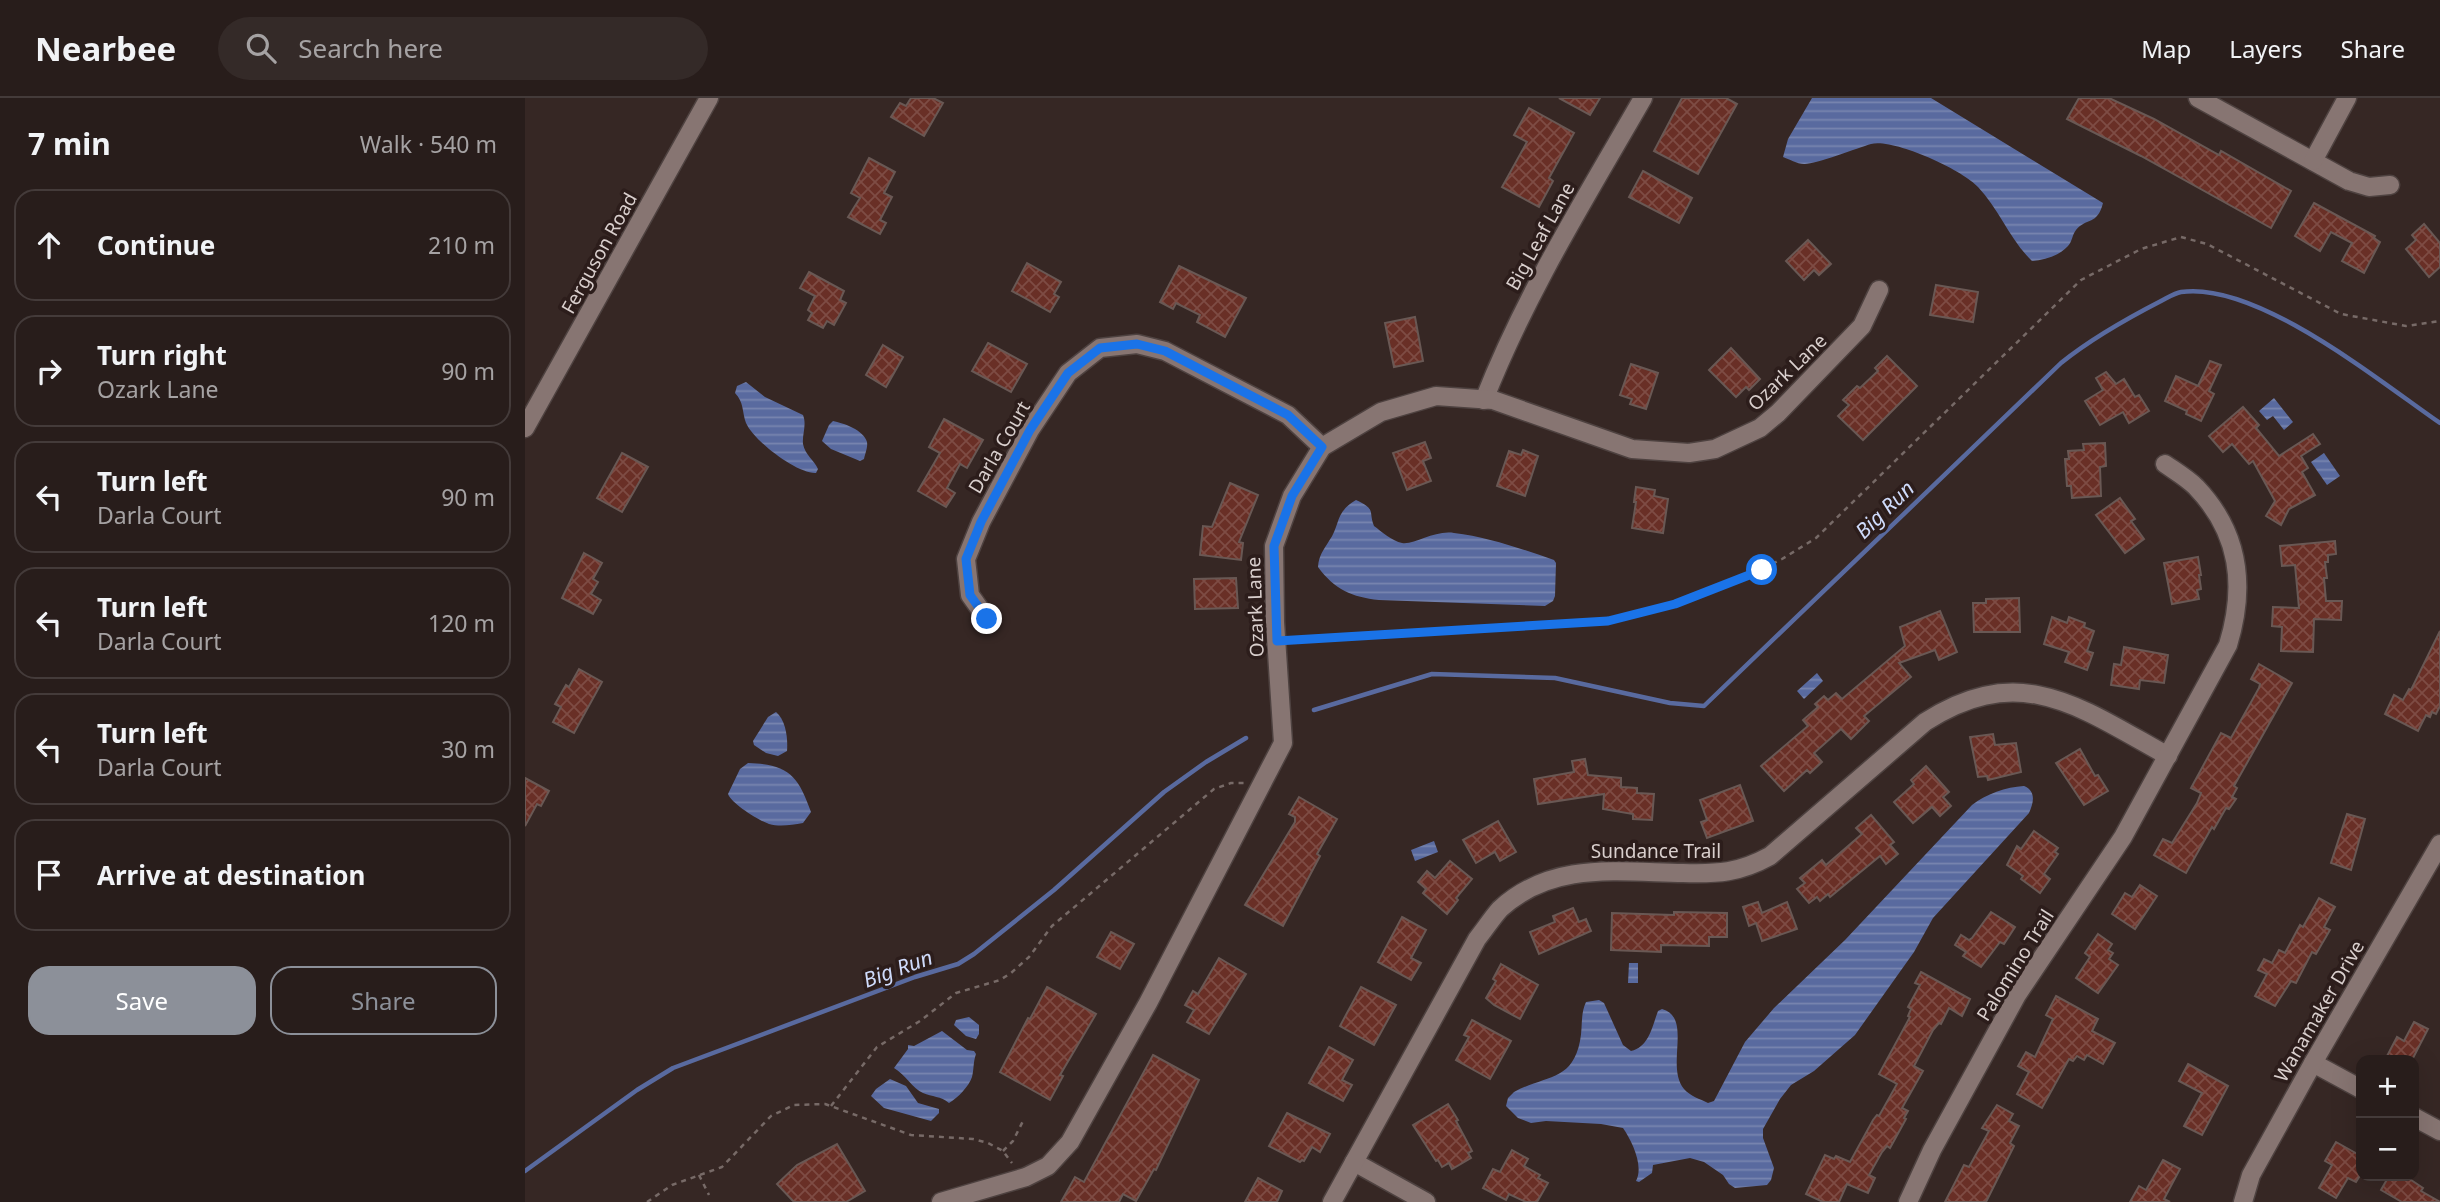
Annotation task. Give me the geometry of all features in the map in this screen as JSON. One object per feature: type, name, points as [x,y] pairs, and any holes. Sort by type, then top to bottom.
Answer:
[{"type":"street","name":"Ferguson Road","points":[[525,428],[709,98]]},
{"type":"street","name":"Big Leaf Lane","points":[[1484,400],[1504,349],[1540,277],[1643,98]]},
{"type":"street","points":[[2198,98],[2349,181],[2369,187],[2390,186]]},
{"type":"street","points":[[2313,161],[2347,98]]},
{"type":"street","name":"Ozark Lane","points":[[941,1202],[1020,1179],[1048,1166],[1070,1142],[1148,1003],[1283,743],[1274,546],[1292,496],[1322,447],[1381,412],[1436,396],[1493,400],[1632,449],[1689,453],[1716,449],[1760,428],[1778,413],[1862,326],[1879,290]]},
{"type":"street","name":"Darla Court","points":[[987,619],[970,595],[966,559],[981,522],[1030,430],[1068,373],[1100,348],[1137,344],[1165,351],[1288,415],[1322,447]]},
{"type":"street","name":"Palomino Trail","points":[[1908,1202],[1932,1150],[2017,995],[2123,837],[2228,645],[2237,618],[2239,589],[2235,553],[2217,513],[2194,485],[2165,464]]},
{"type":"street","name":"Sundance Trail","points":[[1332,1202],[1477,939],[1500,910],[1529,888],[1549,879],[1584,871],[1721,874],[1750,867],[1770,856],[1925,722],[1949,706],[1991,693],[2027,692],[2056,698],[2083,709],[2168,756]]},
{"type":"street","name":"Wanamaker Drive","points":[[2243,1202],[2251,1175],[2440,844]]},
{"type":"street","points":[[2313,1063],[2356,1086]]},
{"type":"street","points":[[2416,1118],[2440,1131]]},
{"type":"street","points":[[1354,1162],[1426,1202]]},
{"type":"path","points":[[1277,641],[1608,621],[1675,604],[1752,575],[1816,538],[2081,280],[2141,249],[2181,237],[2207,244],[2341,314],[2406,326],[2440,321]]},
{"type":"path","points":[[831,1106],[877,1047],[920,1021],[956,993],[999,980],[1011,973],[1029,957],[1052,926],[1214,789],[1231,783],[1260,786]]},
{"type":"path","points":[[647,1202],[672,1185],[722,1167],[771,1116],[794,1105],[831,1106],[911,1135],[973,1139],[988,1143],[1010,1157],[1020,1179]]},
{"type":"path","points":[[1003,1151],[1015,1138],[1024,1119]]},
{"type":"path","points":[[699,1175],[709,1195]]},
{"type":"water","points":[[1812,98],[1931,98],[2103,203],[2101,210],[2095,218],[2076,230],[2069,244],[2060,252],[2042,260],[2032,261],[1978,187],[1958,172],[1911,150],[1881,143],[1809,164],[1783,157],[1788,139]]},
{"type":"water","points":[[746,382],[765,397],[803,415],[803,444],[818,469],[816,473],[788,462],[767,447],[751,430],[735,393],[737,386]]},
{"type":"water","points":[[2274,398],[2293,422],[2284,430],[2273,416],[2267,420],[2259,411]]},
{"type":"water","points":[[833,421],[862,434],[867,442],[864,459],[860,461],[831,449],[822,441]]},
{"type":"water","points":[[2324,453],[2340,476],[2327,485],[2311,462]]},
{"type":"water","points":[[1356,500],[1371,511],[1374,526],[1398,542],[1407,543],[1439,534],[1454,533],[1492,540],[1554,560],[1553,601],[1545,606],[1379,600],[1345,591],[1318,567],[1320,556],[1333,535],[1341,514]]},
{"type":"water","points":[[1817,673],[1823,681],[1804,699],[1797,691]]},
{"type":"water","points":[[776,712],[784,725],[787,741],[787,751],[778,756],[766,753],[754,745],[753,741],[768,717]]},
{"type":"water","points":[[748,763],[782,769],[796,780],[811,812],[803,823],[781,826],[769,824],[730,798],[728,794],[740,769]]},
{"type":"water","points":[[2024,786],[2031,791],[2033,797],[2029,813],[1933,918],[1914,952],[1855,1035],[1814,1071],[1791,1085],[1780,1099],[1763,1129],[1763,1138],[1774,1168],[1767,1185],[1735,1188],[1723,1175],[1704,1162],[1690,1158],[1653,1165],[1652,1173],[1639,1182],[1636,1181],[1639,1168],[1636,1154],[1623,1128],[1546,1121],[1531,1123],[1518,1118],[1506,1106],[1508,1098],[1514,1092],[1556,1076],[1571,1064],[1580,1041],[1586,1002],[1599,1000],[1604,1003],[1623,1045],[1631,1051],[1646,1041],[1658,1011],[1662,1009],[1671,1014],[1678,1032],[1679,1079],[1684,1089],[1692,1095],[1708,1103],[1714,1101],[1745,1042],[1774,1008],[1845,940],[1972,805],[1997,792]]},
{"type":"water","points":[[1434,841],[1438,852],[1415,861],[1411,850]]},
{"type":"water","points":[[1629,963],[1638,963],[1638,983],[1628,983]]},
{"type":"water","points":[[969,1017],[979,1025],[976,1039],[966,1036],[954,1025],[956,1020]]},
{"type":"water","points":[[942,1031],[976,1054],[971,1080],[963,1092],[949,1103],[919,1091],[894,1068],[908,1045],[914,1046]]},
{"type":"water","points":[[890,1079],[906,1086],[918,1103],[939,1109],[939,1113],[931,1121],[884,1108],[871,1096]]},
{"type":"building","points":[[911,98],[933,98],[943,103],[924,136],[891,117],[900,103],[906,106]]},
{"type":"building","points":[[1559,98],[1600,98],[1590,115]]},
{"type":"building","points":[[1682,98],[1726,98],[1737,104],[1698,174],[1654,151]]},
{"type":"building","points":[[2079,98],[2109,98],[2219,155],[2221,151],[2291,191],[2271,228],[2141,156],[2067,119]]},
{"type":"building","points":[[1529,108],[1574,133],[1549,178],[1553,181],[1539,207],[1502,187],[1527,142],[1514,135]]},
{"type":"building","points":[[869,158],[895,172],[884,193],[892,197],[880,220],[886,223],[880,234],[848,217],[860,198],[851,193]]},
{"type":"building","points":[[1643,171],[1692,198],[1679,223],[1629,197]]},
{"type":"building","points":[[2314,203],[2375,236],[2380,242],[2364,273],[2342,261],[2352,243],[2331,232],[2320,251],[2295,236]]},
{"type":"building","points":[[2424,224],[2440,243],[2440,267],[2429,277],[2406,249],[2416,240],[2412,235]]},
{"type":"building","points":[[1808,240],[1831,264],[1819,275],[1814,270],[1804,280],[1786,261]]},
{"type":"building","points":[[1027,263],[1061,282],[1054,294],[1059,297],[1050,312],[1012,291]]},
{"type":"building","points":[[1179,266],[1246,298],[1225,337],[1197,322],[1200,315],[1176,303],[1173,309],[1160,302]]},
{"type":"building","points":[[809,272],[844,291],[840,300],[846,303],[834,325],[827,321],[823,328],[808,320],[812,313],[808,310],[815,296],[800,288]]},
{"type":"building","points":[[1936,285],[1978,292],[1973,322],[1930,315]]},
{"type":"building","points":[[1415,317],[1423,361],[1394,367],[1385,323]]},
{"type":"building","points":[[988,343],[1027,364],[1011,392],[972,371]]},
{"type":"building","points":[[883,345],[903,357],[886,387],[866,375]]},
{"type":"building","points":[[1731,348],[1760,379],[1749,390],[1746,387],[1736,397],[1709,370]]},
{"type":"building","points":[[1887,356],[1917,386],[1863,440],[1838,416],[1849,405],[1843,400],[1878,371],[1875,368]]},
{"type":"building","points":[[2210,361],[2221,365],[2209,391],[2214,394],[2201,421],[2165,401],[2176,376],[2198,386]]},
{"type":"building","points":[[1631,364],[1658,373],[1646,409],[1630,404],[1632,399],[1620,395]]},
{"type":"building","points":[[2106,372],[2116,384],[2124,379],[2135,397],[2139,395],[2149,411],[2129,423],[2123,412],[2100,425],[2085,401],[2103,390],[2096,378]]},
{"type":"building","points":[[2243,407],[2259,425],[2256,428],[2279,456],[2313,434],[2320,444],[2301,456],[2308,468],[2302,472],[2315,495],[2289,509],[2281,525],[2266,516],[2275,501],[2253,461],[2249,464],[2232,444],[2223,452],[2209,436]]},
{"type":"building","points":[[944,419],[983,440],[967,468],[960,464],[947,488],[955,493],[946,507],[918,491],[940,453],[929,447]]},
{"type":"building","points":[[1425,442],[1431,458],[1423,461],[1431,481],[1407,490],[1393,453]]},
{"type":"building","points":[[2105,443],[2106,466],[2100,467],[2101,496],[2072,498],[2071,486],[2067,486],[2065,459],[2069,459],[2068,451],[2084,450],[2083,444]]},
{"type":"building","points":[[1523,450],[1538,456],[1525,496],[1497,486],[1509,451],[1521,455]]},
{"type":"building","points":[[622,453],[648,467],[622,512],[597,498]]},
{"type":"building","points":[[1230,483],[1258,495],[1239,542],[1243,543],[1241,560],[1200,555],[1203,526],[1212,527]]},
{"type":"building","points":[[1636,487],[1655,490],[1654,496],[1668,499],[1663,533],[1632,528]]},
{"type":"building","points":[[2120,498],[2135,519],[2131,521],[2144,539],[2125,553],[2096,515]]},
{"type":"building","points":[[2335,541],[2336,554],[2328,555],[2328,562],[2325,562],[2327,578],[2324,578],[2326,601],[2342,601],[2341,620],[2314,619],[2313,652],[2281,651],[2282,627],[2272,626],[2273,607],[2299,608],[2295,565],[2282,566],[2280,546]]},
{"type":"building","points":[[584,553],[602,563],[593,579],[598,582],[591,594],[601,600],[593,614],[562,598]]},
{"type":"building","points":[[2198,557],[2201,575],[2201,589],[2197,590],[2199,599],[2172,604],[2164,563]]},
{"type":"building","points":[[1236,578],[1238,608],[1195,609],[1194,579]]},
{"type":"building","points":[[2019,598],[2020,632],[1974,632],[1973,603],[1986,603],[1986,599]]},
{"type":"building","points":[[1940,611],[1957,652],[1939,660],[1935,650],[1899,663],[1911,677],[1864,716],[1869,721],[1851,739],[1841,729],[1814,753],[1822,762],[1810,773],[1807,770],[1784,791],[1761,766],[1808,726],[1803,720],[1818,707],[1815,704],[1824,696],[1828,700],[1836,693],[1842,699],[1905,646],[1900,627]]},
{"type":"building","points":[[2052,617],[2067,623],[2069,617],[2085,623],[2084,627],[2094,631],[2087,651],[2093,653],[2087,670],[2065,662],[2069,652],[2044,644]]},
{"type":"building","points":[[2440,631],[2440,706],[2436,714],[2432,712],[2430,717],[2426,715],[2418,731],[2385,714],[2394,695],[2403,700],[2409,689],[2411,690]]},
{"type":"building","points":[[2124,647],[2168,655],[2164,683],[2140,680],[2139,689],[2111,685],[2114,664],[2121,665]]},
{"type":"building","points":[[2259,664],[2292,683],[2234,786],[2237,788],[2232,797],[2236,799],[2229,809],[2226,808],[2214,829],[2212,827],[2186,873],[2154,855],[2163,839],[2172,843],[2197,803],[2201,793],[2191,788],[2221,733],[2231,738],[2259,688],[2260,684],[2251,679]]},
{"type":"building","points":[[579,669],[602,682],[574,733],[553,722],[561,707],[555,704]]},
{"type":"building","points":[[1993,734],[1995,745],[2016,743],[2021,772],[1988,780],[1987,776],[1978,777],[1970,737]]},
{"type":"building","points":[[2080,749],[2095,776],[2098,775],[2108,791],[2084,805],[2056,763]]},
{"type":"building","points":[[1585,759],[1588,775],[1621,778],[1621,787],[1637,788],[1637,793],[1654,794],[1652,820],[1633,819],[1633,814],[1603,809],[1604,794],[1538,804],[1534,779],[1574,772],[1572,761]]},
{"type":"building","points":[[1926,766],[1949,792],[1943,797],[1951,806],[1940,816],[1932,807],[1913,823],[1894,802],[1914,784],[1911,780]]},
{"type":"building","points":[[525,778],[549,791],[541,806],[537,804],[525,826]]},
{"type":"building","points":[[1740,785],[1753,821],[1707,838],[1701,822],[1707,820],[1700,800]]},
{"type":"building","points":[[1299,797],[1337,819],[1283,926],[1245,905],[1295,822],[1295,817],[1289,814]]},
{"type":"building","points":[[2347,814],[2365,819],[2351,870],[2331,863]]},
{"type":"building","points":[[1871,815],[1894,842],[1890,845],[1898,854],[1886,864],[1880,856],[1830,897],[1828,894],[1820,901],[1817,897],[1809,903],[1797,889],[1805,883],[1800,878],[1822,860],[1826,865],[1862,834],[1856,828]]},
{"type":"building","points":[[1498,821],[1516,852],[1500,861],[1495,852],[1476,863],[1463,840]]},
{"type":"building","points":[[2034,831],[2058,848],[2055,852],[2058,854],[2044,874],[2050,879],[2040,893],[2007,865],[2017,846],[2021,849]]},
{"type":"building","points":[[1450,861],[1472,879],[1447,914],[1423,893],[1426,889],[1418,882],[1427,871],[1435,878]]},
{"type":"building","points":[[2140,885],[2157,896],[2135,929],[2112,914],[2125,893],[2132,897]]},
{"type":"building","points":[[2319,898],[2335,907],[2324,927],[2330,930],[2316,954],[2312,952],[2296,983],[2291,981],[2275,1006],[2255,996],[2267,974],[2258,970],[2264,959],[2272,963],[2279,950],[2285,953]]},
{"type":"building","points":[[1758,902],[1762,913],[1787,902],[1797,929],[1762,941],[1756,923],[1749,926],[1743,907]]},
{"type":"building","points":[[1573,908],[1579,922],[1586,919],[1591,931],[1539,954],[1530,932],[1555,922],[1553,916]]},
{"type":"building","points":[[1674,912],[1727,913],[1727,937],[1709,937],[1709,946],[1661,945],[1661,952],[1611,950],[1612,913],[1674,915]]},
{"type":"building","points":[[1991,912],[2015,927],[2004,944],[2000,942],[1981,967],[1963,956],[1966,952],[1955,945],[1961,935],[1969,940],[1972,938]]},
{"type":"building","points":[[1402,917],[1426,930],[1411,958],[1421,963],[1411,980],[1378,962]]},
{"type":"building","points":[[1111,932],[1134,944],[1120,969],[1097,957]]},
{"type":"building","points":[[2098,934],[2112,944],[2108,950],[2113,953],[2109,959],[2118,965],[2098,993],[2076,978],[2090,957],[2085,953]]},
{"type":"building","points":[[1219,958],[1246,974],[1209,1034],[1187,1022],[1194,1010],[1185,1005],[1193,991],[1198,994]]},
{"type":"building","points":[[1501,964],[1538,985],[1520,1019],[1486,998],[1496,981],[1493,979]]},
{"type":"building","points":[[1921,972],[1970,999],[1962,1016],[1949,1008],[1941,1024],[1933,1030],[1914,1066],[1923,1071],[1902,1108],[1908,1111],[1904,1118],[1906,1119],[1890,1148],[1887,1146],[1882,1152],[1869,1175],[1875,1178],[1868,1193],[1847,1184],[1839,1202],[1823,1202],[1806,1194],[1825,1155],[1850,1162],[1897,1084],[1879,1074],[1910,1017],[1908,1016],[1911,1009],[1908,1007],[1920,985],[1915,983]]},
{"type":"building","points":[[1047,987],[1096,1014],[1060,1075],[1063,1076],[1050,1100],[1000,1072]]},
{"type":"building","points":[[1361,987],[1396,1005],[1374,1045],[1340,1026]]},
{"type":"building","points":[[2056,996],[2098,1019],[2092,1031],[2115,1043],[2103,1064],[2087,1055],[2084,1060],[2077,1056],[2073,1061],[2069,1059],[2042,1108],[2017,1094],[2029,1072],[2018,1066],[2026,1052],[2035,1057],[2053,1019],[2046,1015]]},
{"type":"building","points":[[1472,1020],[1511,1041],[1490,1079],[1456,1060],[1469,1037],[1464,1035]]},
{"type":"building","points":[[2414,1022],[2428,1029],[2415,1055],[2388,1055],[2397,1037],[2404,1041]]},
{"type":"building","points":[[1329,1047],[1353,1060],[1342,1080],[1352,1085],[1343,1101],[1309,1083]]},
{"type":"building","points":[[1153,1055],[1199,1080],[1156,1170],[1154,1169],[1136,1201],[1123,1194],[1119,1202],[1061,1202],[1075,1177],[1084,1182]]},
{"type":"building","points":[[2188,1064],[2228,1086],[2202,1135],[2184,1126],[2202,1093],[2179,1081]]},
{"type":"building","points":[[1448,1104],[1472,1151],[1468,1153],[1471,1158],[1452,1169],[1449,1163],[1442,1167],[1438,1160],[1436,1161],[1413,1125]]},
{"type":"building","points":[[1997,1105],[2013,1114],[2009,1121],[2019,1126],[2010,1143],[2014,1146],[1986,1202],[1945,1202],[1964,1165],[1969,1167],[1989,1131],[1982,1128]]},
{"type":"building","points":[[1287,1113],[1330,1134],[1320,1152],[1312,1147],[1304,1161],[1300,1162],[1269,1146]]},
{"type":"building","points":[[2336,1142],[2356,1153],[2357,1181],[2356,1182],[2348,1178],[2336,1198],[2319,1188],[2332,1165],[2325,1161]]},
{"type":"building","points":[[837,1144],[865,1191],[846,1202],[794,1202],[777,1184],[797,1165]]},
{"type":"building","points":[[1512,1150],[1528,1159],[1524,1166],[1548,1183],[1537,1202],[1526,1202],[1509,1194],[1506,1200],[1483,1188],[1493,1169],[1500,1172]]},
{"type":"building","points":[[2163,1160],[2180,1169],[2164,1199],[2170,1202],[2130,1202],[2139,1186],[2146,1190]]},
{"type":"building","points":[[1258,1178],[1282,1191],[1277,1202],[1245,1202]]},
{"type":"building","points":[[2386,1181],[2412,1181],[2423,1188],[2421,1191],[2440,1202],[2402,1202],[2381,1190]]},
{"type":"waterway","name":"Big Run","points":[[1314,710],[1432,674],[1555,678],[1670,703],[1704,706],[2061,363],[2109,329],[2181,292],[2211,293],[2245,302],[2280,318],[2351,360],[2440,423]]},
{"type":"waterway","name":"Big Run","points":[[525,1171],[637,1090],[673,1068],[915,977],[958,964],[1054,890],[1164,792],[1246,738]]},
{"type":"route","points":[[987,619],[970,595],[966,559],[981,522],[1030,430],[1068,373],[1100,348],[1137,344],[1165,351],[1288,415],[1322,447],[1292,496],[1274,546],[1277,641],[1608,621],[1675,604],[1762,570]]}]
